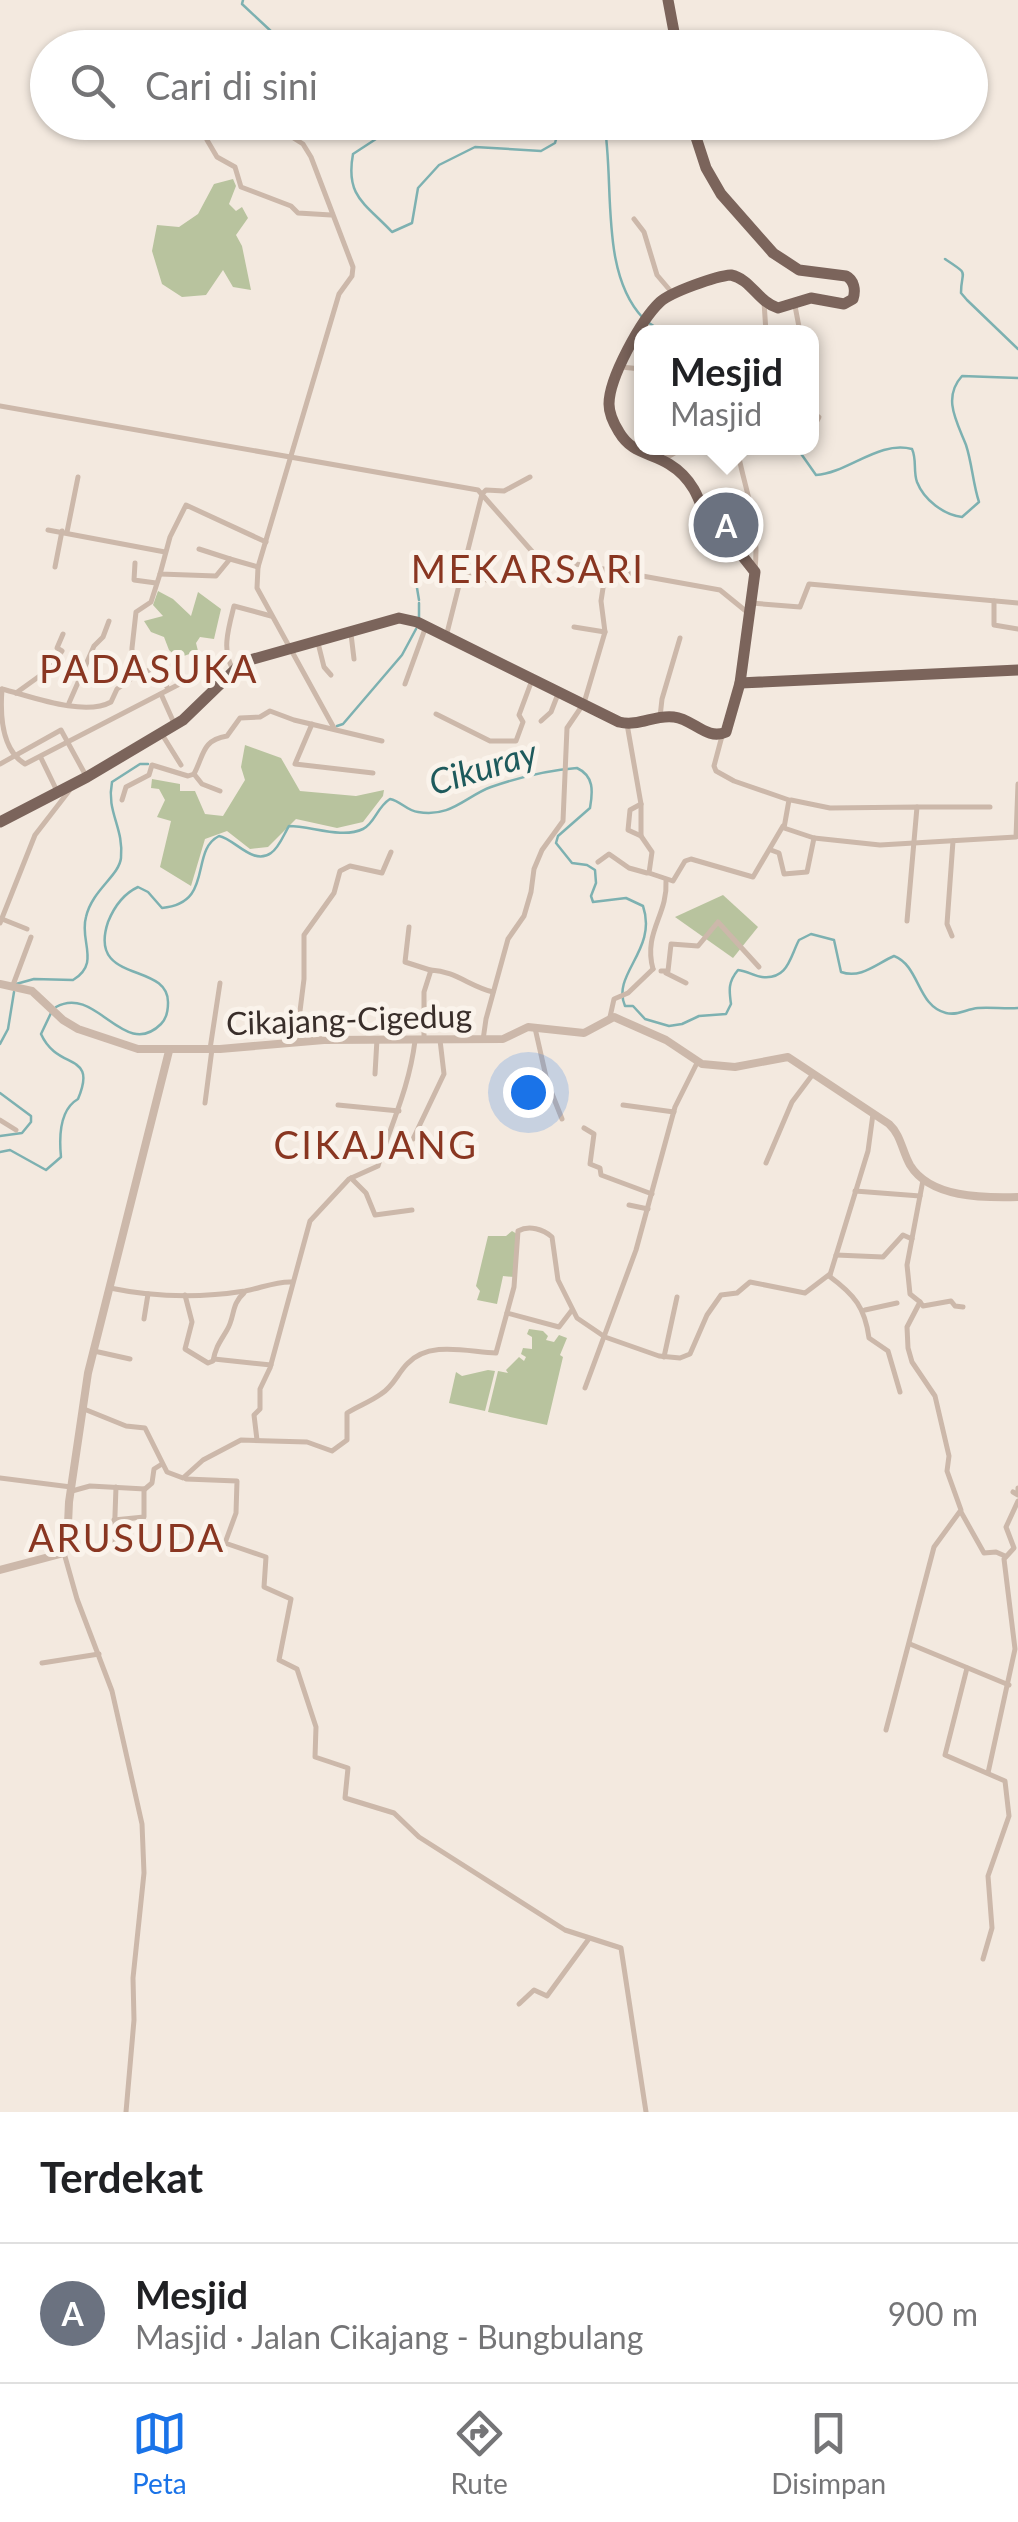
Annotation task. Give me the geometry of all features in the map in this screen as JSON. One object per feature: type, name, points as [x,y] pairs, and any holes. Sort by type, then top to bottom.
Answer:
[{"type":"main road","points":[[668,0],[674,30]]},
{"type":"main road","points":[[644,325],[660,302],[731,275],[741,277],[764,302],[778,308],[817,297],[848,303],[854,296],[854,287],[846,276],[799,270],[773,253],[720,194],[697,140]]},
{"type":"main road","points":[[634,342],[608,401],[619,432],[634,450]]},
{"type":"main road","points":[[0,822],[175,725],[190,714],[230,664],[398,618],[421,624],[627,724],[676,717],[708,733],[723,734],[740,683],[755,572],[740,553],[710,534],[700,496],[672,466],[647,455]]},
{"type":"main road","points":[[740,683],[1018,670]]},
{"type":"street","points":[[207,140],[217,157],[235,167],[242,187],[298,212],[331,215]]},
{"type":"street","points":[[297,140],[303,144],[322,181],[352,272],[339,294],[289,456],[258,567],[257,588],[333,726]]},
{"type":"street","points":[[634,219],[644,232],[658,275],[674,295]]},
{"type":"street","points":[[764,302],[766,325]]},
{"type":"street","points":[[795,302],[799,325]]},
{"type":"street","points":[[621,367],[634,368]]},
{"type":"street","points":[[0,406],[468,488],[482,494],[538,557],[720,590],[750,609],[803,606],[809,584],[1018,603]]},
{"type":"street","points":[[662,461],[672,455]]},
{"type":"street","points":[[738,455],[752,501],[758,545],[755,572]]},
{"type":"street","points":[[446,636],[482,494],[486,490],[504,491],[530,477]]},
{"type":"street","points":[[55,567],[78,478]]},
{"type":"street","points":[[132,678],[136,612],[150,604],[165,552],[186,505],[266,542]]},
{"type":"street","points":[[48,530],[165,552]]},
{"type":"street","points":[[199,549],[258,567]]},
{"type":"street","points":[[160,574],[216,576],[230,558]]},
{"type":"street","points":[[135,563],[134,580],[156,583]]},
{"type":"street","points":[[483,1040],[509,937],[524,914],[541,852],[563,822],[567,728],[584,703],[605,632],[601,601],[606,568]]},
{"type":"street","points":[[460,574],[500,583],[505,578]]},
{"type":"street","points":[[994,601],[994,625],[1018,629]]},
{"type":"street","points":[[168,689],[156,666],[116,689],[116,698],[105,705],[68,704],[1,689],[5,736],[22,764],[41,758],[168,689],[230,664],[234,606],[272,616]]},
{"type":"street","points":[[68,704],[109,621]]},
{"type":"street","points":[[404,684],[421,624]]},
{"type":"street","points":[[281,632],[290,625]]},
{"type":"street","points":[[574,627],[605,632]]},
{"type":"street","points":[[350,631],[354,659]]},
{"type":"street","points":[[16,693],[50,669],[62,652],[57,648],[62,634]]},
{"type":"street","points":[[660,718],[680,638]]},
{"type":"street","points":[[317,640],[324,667],[331,675]]},
{"type":"street","points":[[436,714],[490,741],[516,741],[523,722],[519,715],[533,677]]},
{"type":"street","points":[[541,721],[551,712],[559,691]]},
{"type":"street","points":[[161,694],[175,725]]},
{"type":"street","points":[[105,705],[114,720]]},
{"type":"street","points":[[122,800],[126,787],[149,775],[152,765],[188,776],[194,774],[206,744],[227,736],[240,718],[260,717],[270,710],[382,741]]},
{"type":"street","points":[[312,724],[295,764],[373,774]]},
{"type":"street","points":[[627,724],[641,804],[641,836]]},
{"type":"street","points":[[0,764],[59,730],[87,776]]},
{"type":"street","points":[[162,733],[181,765]]},
{"type":"street","points":[[723,734],[716,771],[789,800],[830,808],[990,806]]},
{"type":"street","points":[[41,758],[57,792]]},
{"type":"street","points":[[194,774],[202,784],[220,792]]},
{"type":"street","points":[[14,988],[29,933],[1,921],[35,835],[73,784]]},
{"type":"street","points":[[783,826],[787,831],[814,838],[880,846],[1017,839],[1018,784]]},
{"type":"street","points":[[598,862],[609,854],[629,868],[666,880],[676,880],[684,861],[691,859],[753,876],[783,826],[789,800]]},
{"type":"street","points":[[641,804],[630,810],[628,830],[641,836],[652,852],[649,873]]},
{"type":"street","points":[[907,920],[917,806]]},
{"type":"street","points":[[771,850],[780,853],[784,874],[807,872],[814,838]]},
{"type":"street","points":[[952,936],[947,924],[953,842]]},
{"type":"street","points":[[296,1043],[304,982],[305,932],[335,892],[341,870],[351,866],[379,874],[391,852]]},
{"type":"street","points":[[666,880],[666,894],[648,948],[657,970],[686,983]]},
{"type":"street","points":[[760,967],[718,922],[698,946],[671,944],[668,971],[657,970],[612,1001],[610,1017],[666,1040],[697,1063],[726,1068],[788,1058],[896,1130],[904,1154],[923,1180],[954,1192],[1018,1197]]},
{"type":"street","points":[[408,927],[405,962],[458,976],[493,992]]},
{"type":"street","points":[[256,1440],[254,1414],[260,1410],[260,1389],[310,1222],[351,1178],[378,1166],[409,1081],[431,970]]},
{"type":"street","points":[[205,1103],[220,983]]},
{"type":"street","name":"Cikajang-Cigedug","points":[[0,984],[32,992],[94,1036],[126,1047],[168,1051],[377,1039],[504,1040],[524,1028],[576,1034],[610,1017]]},
{"type":"street","points":[[535,1028],[547,1081],[562,1119]]},
{"type":"street","points":[[375,1074],[377,1039]]},
{"type":"street","points":[[413,1139],[444,1074],[440,1040]]},
{"type":"street","points":[[126,2112],[134,2020],[133,1978],[144,1873],[142,1824],[112,1691],[64,1554],[82,1408],[168,1051]]},
{"type":"street","points":[[585,1388],[648,1209],[674,1112],[697,1063]]},
{"type":"street","points":[[766,1163],[792,1102],[814,1073]]},
{"type":"street","points":[[338,1105],[400,1112]]},
{"type":"street","points":[[623,1105],[674,1112]]},
{"type":"street","points":[[184,1478],[203,1460],[239,1441],[310,1443],[334,1450],[348,1438],[347,1413],[385,1392],[411,1360],[427,1351],[451,1348],[496,1354],[514,1287],[518,1231],[526,1228],[542,1230],[554,1240],[559,1283],[577,1318],[606,1337],[664,1356],[680,1358],[690,1354],[706,1315],[722,1294],[736,1294],[750,1282],[805,1293],[830,1275],[868,1148],[873,1114]]},
{"type":"street","points":[[0,1120],[16,1130]]},
{"type":"street","points":[[584,1128],[594,1134],[590,1164],[600,1168],[601,1174],[652,1194]]},
{"type":"street","points":[[351,1178],[366,1193],[373,1214],[412,1210]]},
{"type":"street","points":[[923,1180],[907,1268],[910,1294],[924,1306],[951,1302],[963,1307]]},
{"type":"street","points":[[855,1191],[920,1196]]},
{"type":"street","points":[[629,1204],[648,1209]]},
{"type":"street","points":[[836,1255],[883,1257],[902,1235],[912,1239]]},
{"type":"street","points":[[830,1275],[864,1310],[869,1338],[888,1351],[900,1392]]},
{"type":"street","points":[[110,1288],[185,1295],[246,1291],[292,1282]]},
{"type":"street","points":[[185,1295],[192,1322],[185,1350],[210,1363],[217,1340],[228,1328],[234,1302],[246,1291]]},
{"type":"street","points":[[144,1319],[148,1294]]},
{"type":"street","points":[[664,1356],[677,1297]]},
{"type":"street","points":[[920,1302],[908,1327],[908,1348],[912,1362],[936,1396],[949,1456],[948,1471],[961,1512],[984,1553],[1004,1556]]},
{"type":"street","points":[[864,1310],[896,1303]]},
{"type":"street","points":[[508,1313],[559,1327],[572,1310]]},
{"type":"street","points":[[94,1350],[130,1359]]},
{"type":"street","points":[[214,1359],[270,1366]]},
{"type":"street","points":[[82,1408],[145,1428],[169,1474],[237,1481],[236,1513],[226,1542],[266,1557],[264,1586],[291,1600],[279,1660],[298,1669],[316,1727],[315,1757],[348,1768],[345,1798],[394,1813],[415,1834],[565,1930],[622,1950],[646,2112]]},
{"type":"street","points":[[0,1478],[71,1489],[144,1489],[152,1484],[154,1471],[162,1464]]},
{"type":"street","points":[[114,1544],[116,1487]]},
{"type":"street","points":[[114,1520],[144,1517],[144,1489]]},
{"type":"street","points":[[1004,1556],[1014,1548],[1006,1525],[1017,1494]]},
{"type":"street","points":[[886,1730],[934,1547],[961,1512]]},
{"type":"street","points":[[0,1570],[64,1554]]},
{"type":"street","points":[[988,1773],[1016,1645],[1004,1556]]},
{"type":"street","points":[[910,1644],[1009,1685]]},
{"type":"street","points":[[42,1663],[99,1654]]},
{"type":"street","points":[[967,1668],[945,1754],[1006,1782],[1010,1814],[988,1876],[992,1924],[983,1959]]},
{"type":"street","points":[[519,2004],[535,1990],[547,1996],[588,1940]]},
{"type":"green space","points":[[233,179],[236,186],[229,204],[236,211],[242,207],[248,218],[236,235],[251,290],[233,287],[223,270],[206,295],[182,297],[162,284],[152,251],[157,225],[179,227],[198,214],[214,184]]},
{"type":"green space","points":[[158,591],[191,616],[198,592],[221,609],[214,639],[200,637],[196,643],[198,651],[178,658],[169,650],[164,637],[151,632],[144,621],[163,616],[153,605]]},
{"type":"green space","points":[[245,745],[281,758],[300,791],[356,796],[384,790],[383,796],[363,822],[337,828],[296,819],[268,847],[250,849],[227,831],[205,839],[191,886],[160,867],[171,821],[157,817],[165,800],[159,789],[151,788],[152,779],[180,784],[180,791],[195,791],[205,814],[223,816],[245,780],[241,767]]},
{"type":"green space","points":[[723,895],[758,927],[733,958],[675,917]]},
{"type":"green space","points":[[512,1231],[517,1234],[514,1277],[503,1276],[497,1304],[477,1300],[480,1291],[476,1286],[488,1236],[506,1236]]},
{"type":"green space","points":[[529,1329],[543,1331],[548,1336],[546,1340],[554,1342],[559,1335],[567,1338],[560,1355],[563,1357],[547,1425],[488,1412],[498,1371],[508,1373],[506,1370],[519,1357],[524,1361],[523,1348],[532,1349]]},
{"type":"green space","points":[[495,1371],[485,1411],[449,1403],[456,1372],[462,1376]]},
{"type":"waterway","points":[[243,0],[242,4],[270,30]]},
{"type":"waterway","points":[[374,140],[353,154],[352,180],[360,199],[392,232],[412,223],[418,188],[439,165],[475,147],[541,151],[556,140]]},
{"type":"waterway","points":[[606,140],[614,252],[629,299],[643,318]]},
{"type":"waterway","points":[[945,259],[963,273],[961,293],[1018,349]]},
{"type":"waterway","points":[[802,455],[816,475],[888,449],[912,449],[916,478],[924,495],[942,510],[962,517],[979,502],[968,452],[953,410],[956,384],[962,376],[1018,378]]},
{"type":"waterway","points":[[419,558],[414,570],[419,600]]},
{"type":"waterway","points":[[419,603],[419,617]]},
{"type":"waterway","points":[[337,726],[343,724],[402,655],[416,629]]},
{"type":"waterway","points":[[16,984],[34,979],[73,980],[86,966],[85,926],[89,907],[121,858],[111,802],[112,782],[140,764],[148,764]]},
{"type":"waterway","name":"Cikuray","points":[[56,1007],[84,1005],[135,1034],[148,1033],[161,1024],[168,1009],[165,990],[109,955],[105,942],[108,922],[120,902],[138,887],[162,908],[189,897],[205,853],[219,836],[251,854],[264,856],[276,848],[289,826],[355,832],[367,826],[390,799],[414,811],[440,812],[501,784],[577,768],[587,775],[591,785],[590,808],[558,836],[556,843],[572,863],[595,870],[593,902],[626,898],[643,906],[645,936],[622,994],[625,1006],[633,1006],[645,1019],[669,1026],[699,1016],[726,1014],[731,1004],[731,982],[738,970],[762,977],[777,975],[787,966],[799,940],[811,934],[834,940],[841,972],[862,972],[894,956],[903,961],[929,1003],[946,1013],[1018,1008]]},
{"type":"waterway","points":[[0,1044],[8,1029],[14,992]]},
{"type":"waterway","name":"Cikuray","points":[[0,1152],[10,1150],[46,1170],[61,1157],[62,1125],[67,1110],[78,1099],[83,1074],[80,1067],[48,1046],[41,1034],[51,1013]]},
{"type":"waterway","points":[[0,1093],[31,1116],[22,1133],[0,1136]]},
{"type":"place","name":"Mesjid","points":[[726,525]]},
{"type":"district","name":"MEKARSARI","points":[[528,570]]},
{"type":"district","name":"PADASUKA","points":[[149,670]]},
{"type":"district","name":"CIKAJANG","points":[[376,1146]]},
{"type":"district","name":"ARUSUDA","points":[[127,1539]]}]
